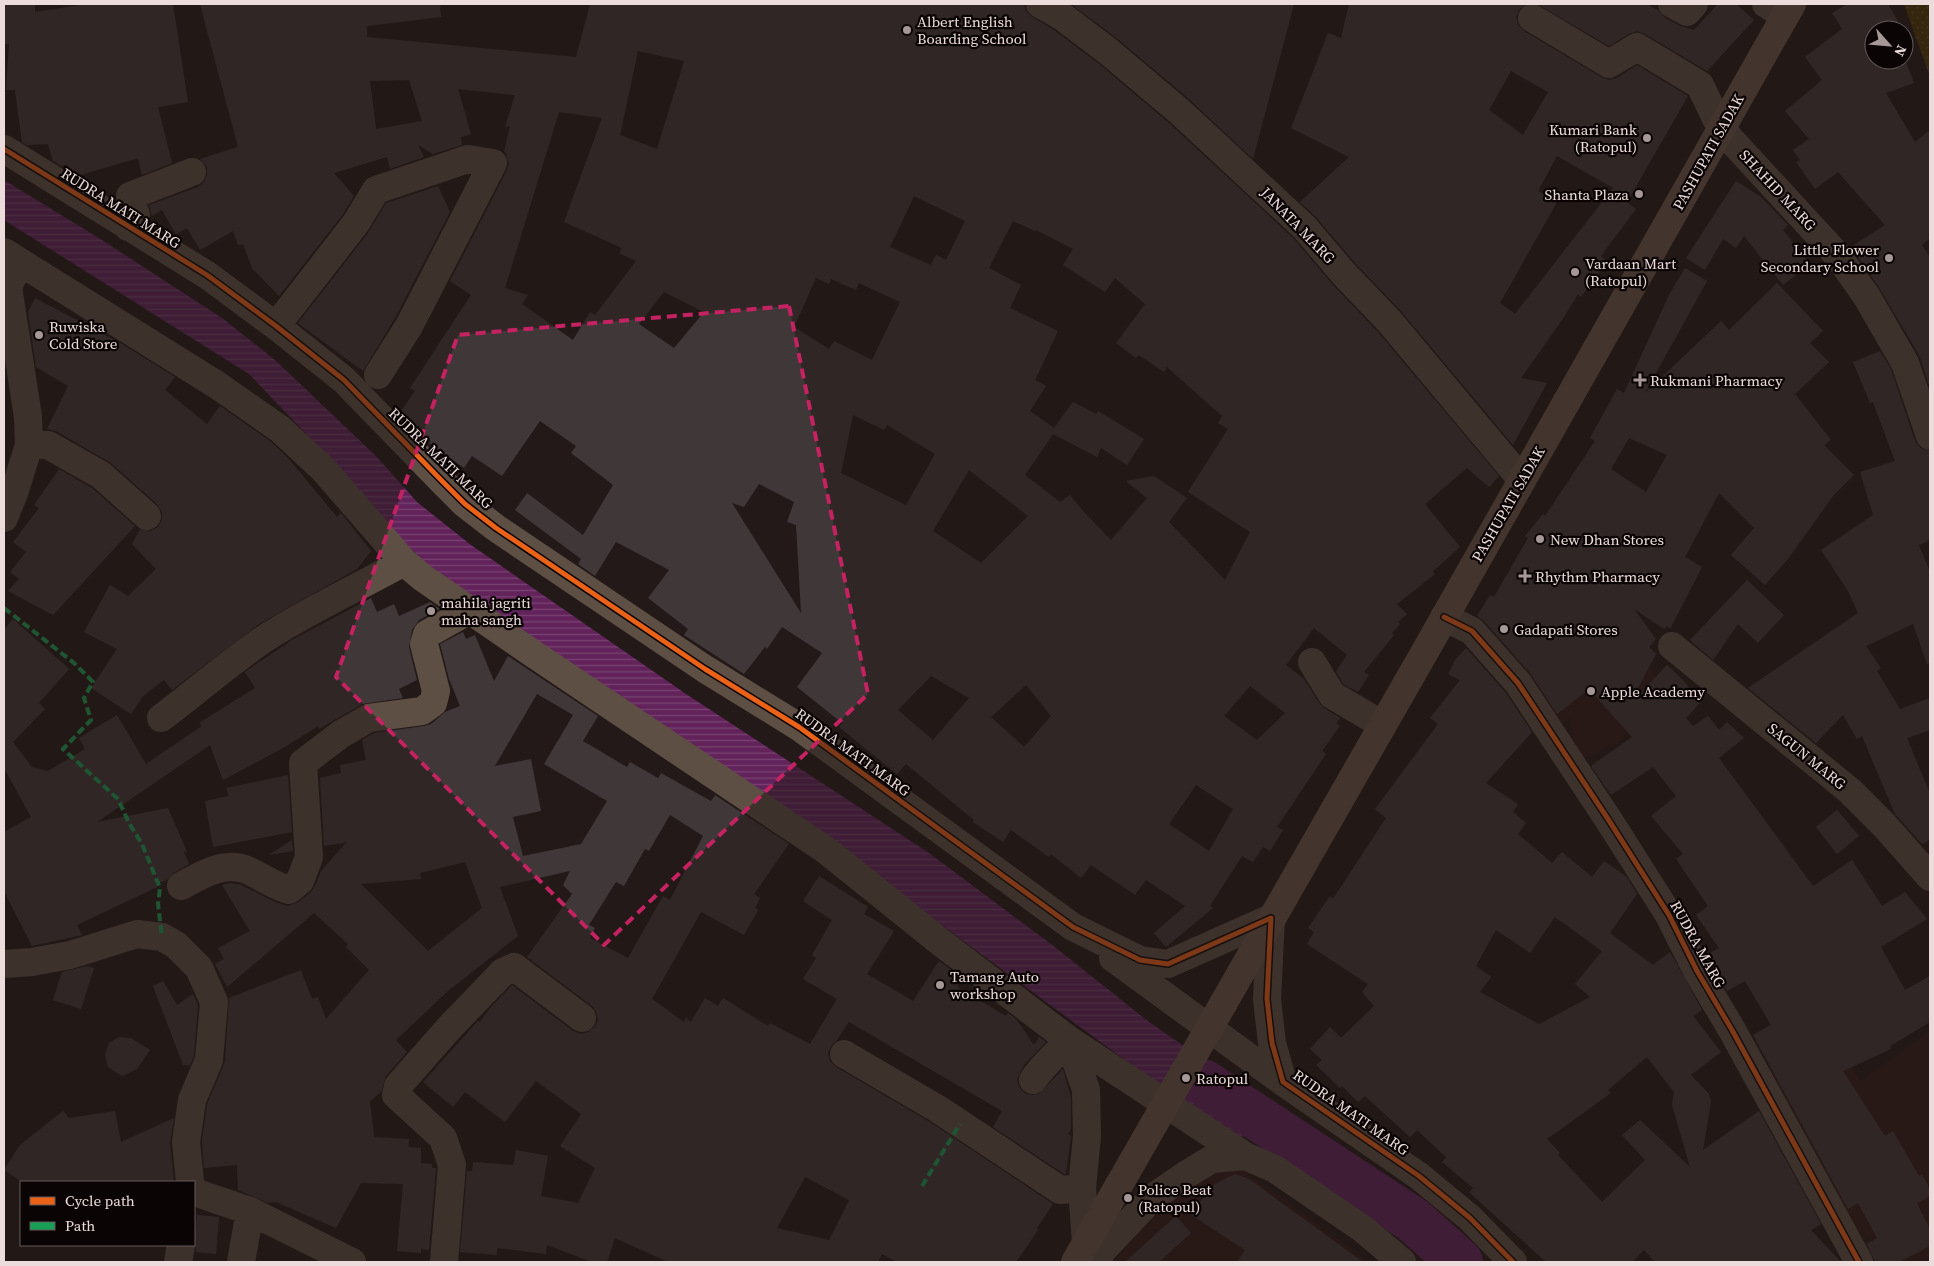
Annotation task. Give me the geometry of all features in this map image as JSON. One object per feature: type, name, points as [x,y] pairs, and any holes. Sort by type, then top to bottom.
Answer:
[{"type":"main road","name":"PASHUPATI SADAK","points":[[1090,1255],[1119,1185],[1383,725],[1721,129],[1781,8]]},
{"type":"street","name":"JANATA MARG","points":[[1040,4],[1063,17],[1109,52],[1172,105],[1304,227],[1344,274],[1389,321],[1522,480]]},
{"type":"street","points":[[1672,4],[1687,12],[1694,4]]},
{"type":"street","name":"SHAHID MARG","points":[[1532,18],[1609,64],[1637,47],[1700,85],[1721,129],[1838,256],[1867,297],[1905,363],[1930,436]]},
{"type":"street","name":"RUDRA MATI MARG","points":[[4,149],[207,275],[344,380],[448,488],[496,528],[705,669],[799,727],[1073,927],[1140,960],[1168,964],[1271,918],[1267,999],[1272,1043],[1283,1082],[1419,1176],[1470,1218],[1513,1262]]},
{"type":"street","points":[[276,326],[356,223],[376,190],[468,160],[493,163],[409,326],[378,375]]},
{"type":"street","points":[[128,227],[136,215],[130,196],[192,172]]},
{"type":"street","points":[[4,518],[14,494],[29,445],[28,417],[8,287],[12,257],[208,380],[280,429],[324,470],[404,562],[423,578],[827,851],[1069,1040],[1245,1156],[1275,1169],[1363,1229],[1402,1262]]},
{"type":"street","points":[[29,445],[48,445],[100,475],[147,516]]},
{"type":"street","points":[[161,718],[188,698],[222,668],[268,637],[404,562]]},
{"type":"street","points":[[180,886],[211,870],[238,868],[279,888],[289,890],[300,881],[309,857],[303,763],[341,734],[369,718],[422,711],[433,703],[436,691],[424,644],[427,634],[470,610]]},
{"type":"street","name":"RUDRA MARG","points":[[1444,617],[1472,631],[1518,683],[1608,819],[1669,915],[1697,971],[1859,1262]]},
{"type":"street","name":"SAGUN MARG","points":[[1672,646],[1850,791],[1884,825],[1930,877]]},
{"type":"street","points":[[1312,662],[1332,695],[1383,725]]},
{"type":"street","points":[[1073,927],[1152,988],[1283,1082]]},
{"type":"street","points":[[4,964],[32,962],[70,955],[137,934],[162,937],[176,945],[199,968],[214,1002],[209,1060],[192,1100],[187,1134],[190,1181]]},
{"type":"street","points":[[444,1262],[452,1165],[443,1138],[396,1095],[398,1086],[450,1027],[503,972],[514,967],[582,1018]]},
{"type":"street","points":[[1033,1080],[1043,1065],[1056,1056],[1069,1040]]},
{"type":"street","points":[[1069,1040],[1086,1090],[1088,1136],[1082,1188],[1090,1255]]},
{"type":"street","points":[[844,1054],[938,1109],[1060,1190],[1082,1188]]},
{"type":"street","points":[[1090,1255],[1152,1198],[1187,1174],[1212,1159],[1245,1156]]},
{"type":"street","points":[[195,1192],[250,1211],[352,1262]]},
{"type":"street","points":[[241,1262],[250,1211]]},
{"type":"street","points":[[178,1262],[181,1246]]},
{"type":"highlighted area","points":[[789,306],[868,694],[604,945],[336,677],[458,335]]},
{"type":"shaded area","points":[[1904,4],[1930,4],[1930,77],[1914,32],[1914,20],[1910,20]]},
{"type":"shaded area","points":[[4,180],[102,240],[222,318],[275,360],[376,456],[417,502],[471,545],[686,694],[929,853],[1051,944],[1149,1022],[1265,1102],[1240,1140],[1129,1063],[806,825],[430,567],[385,524],[353,483],[249,374],[4,220]]},
{"type":"shaded area","name":"Apple Academy","points":[[1539,626],[1650,665],[1656,680],[1619,743],[1586,757],[1577,755],[1569,718],[1559,725],[1507,657]]},
{"type":"shaded area","points":[[1930,1031],[1930,1210],[1892,1224],[1891,1227],[1929,1211],[1930,1262],[1860,1262],[1860,1246],[1878,1232],[1849,1247],[1756,1085],[1830,1038],[1861,1081]]},
{"type":"shaded area","points":[[1241,1169],[1369,1262],[1115,1262],[1144,1224],[1167,1201],[1217,1173]]},
{"type":"building","points":[[4,4],[35,4],[35,12],[87,4],[173,4],[188,102],[158,107],[172,163],[142,175],[138,158],[77,176],[68,170],[66,165],[61,166],[53,161],[48,144],[27,145],[22,142],[15,90],[6,90],[9,44],[4,44]]},
{"type":"building","points":[[200,4],[440,4],[441,17],[367,26],[367,37],[576,57],[590,4],[1024,4],[1026,11],[1032,17],[1054,30],[1099,64],[1169,123],[1293,238],[1333,285],[1377,331],[1499,476],[1489,487],[1467,468],[1425,504],[1460,547],[1433,571],[1435,574],[1397,604],[1407,614],[1398,622],[1400,624],[1392,633],[1394,635],[1364,672],[1369,675],[1358,692],[1343,684],[1336,671],[1347,655],[1314,628],[1286,665],[1304,679],[1324,708],[1340,718],[1336,723],[1340,726],[1322,751],[1326,754],[1277,827],[1283,830],[1270,851],[1263,847],[1253,862],[1242,856],[1210,906],[1213,908],[1166,947],[1154,933],[1185,906],[1146,880],[1135,895],[1091,865],[1081,878],[1051,854],[1049,857],[1011,830],[1003,842],[973,822],[974,820],[906,764],[897,774],[839,727],[842,723],[797,687],[822,653],[782,627],[767,649],[765,647],[744,674],[684,635],[688,629],[648,598],[669,570],[616,542],[595,576],[578,564],[581,559],[515,510],[527,493],[583,535],[613,485],[571,453],[576,446],[540,421],[502,476],[472,456],[464,468],[429,443],[431,441],[411,427],[399,414],[415,391],[410,388],[471,295],[450,281],[507,170],[509,164],[507,153],[504,152],[510,126],[505,127],[515,95],[458,89],[471,134],[461,137],[462,145],[433,154],[418,145],[424,157],[390,169],[387,157],[334,173],[354,196],[343,214],[279,296],[252,268],[243,244],[238,245],[233,231],[200,250],[187,228],[176,234],[162,210],[152,216],[149,205],[198,187],[204,182],[207,175],[207,167],[200,159],[238,147]],"holes":[[[638,51],[684,61],[657,149],[620,135]],[[409,80],[422,121],[376,129],[370,81]],[[559,112],[602,118],[564,222],[622,248],[619,253],[636,261],[595,315],[590,312],[573,340],[522,304],[528,295],[505,288]],[[914,196],[965,221],[946,260],[936,255],[931,265],[890,247]],[[1013,221],[1036,230],[1073,249],[1063,265],[1105,292],[1115,278],[1145,304],[1116,343],[1136,358],[1139,355],[1164,372],[1167,367],[1222,416],[1218,423],[1228,429],[1188,492],[1250,532],[1225,580],[1169,522],[1187,498],[1154,476],[1126,481],[1147,498],[1111,540],[1070,495],[1060,502],[1025,475],[1053,434],[1097,457],[1101,448],[1127,465],[1144,439],[1098,411],[1096,414],[1073,402],[1054,428],[1030,411],[1046,386],[1035,380],[1058,331],[1010,308],[1021,285],[989,268]],[[816,278],[829,284],[831,279],[856,290],[859,283],[900,302],[872,360],[834,341],[829,349],[794,327]],[[664,292],[704,312],[674,348],[639,324]],[[853,415],[884,430],[887,425],[935,454],[906,505],[841,473]],[[969,470],[1028,516],[981,563],[933,531]],[[759,484],[794,502],[787,522],[796,525],[801,613],[732,503],[744,507]],[[931,676],[969,698],[933,740],[898,710]],[[1026,685],[1051,716],[1024,747],[991,717]],[[1250,686],[1285,713],[1257,740],[1224,716]],[[1196,785],[1233,809],[1209,851],[1169,824]]]},
{"type":"building","points":[[1071,4],[1294,4],[1253,159],[1189,99],[1119,40]]},
{"type":"building","points":[[1349,4],[1527,4],[1519,10],[1516,17],[1518,25],[1524,31],[1601,77],[1609,80],[1617,78],[1637,65],[1688,96],[1627,202],[1636,209],[1601,256],[1607,261],[1581,297],[1578,294],[1521,378],[1547,383],[1513,445],[1401,311],[1356,264],[1316,217],[1300,202],[1349,157],[1291,128],[1328,33],[1341,38]],"holes":[[[1511,71],[1548,92],[1523,135],[1489,110]],[[1557,156],[1613,188],[1515,314],[1500,303],[1557,202],[1538,191]]]},
{"type":"building","points":[[1537,4],[1646,4],[1658,10],[1665,18],[1680,26],[1694,30],[1718,4],[1736,4],[1754,20],[1707,71],[1637,31],[1609,46]]},
{"type":"building","points":[[1848,4],[1888,4],[1897,20],[1864,20],[1864,70],[1909,70],[1914,83],[1886,93],[1915,142],[1930,130],[1930,238],[1922,245],[1930,258],[1930,388],[1919,355],[1880,289],[1851,247],[1885,225],[1838,172],[1815,189],[1796,162],[1800,160],[1793,150],[1809,139],[1785,111],[1822,80],[1805,57],[1842,29],[1832,13]]},
{"type":"building","points":[[1736,181],[1761,197],[1788,225],[1783,230],[1810,264],[1783,285],[1744,236],[1736,248],[1723,239],[1705,270],[1686,258]]},
{"type":"building","points":[[438,186],[450,212],[395,318],[363,371],[298,323],[368,233],[386,203]]},
{"type":"building","points":[[1685,268],[1707,281],[1645,393],[1721,321],[1729,330],[1777,283],[1823,331],[1810,343],[1829,362],[1795,394],[1831,440],[1824,445],[1854,475],[1833,496],[1788,559],[1765,585],[1731,555],[1754,528],[1719,493],[1685,557],[1702,567],[1670,629],[1667,626],[1664,629],[1634,609],[1656,639],[1649,647],[1656,654],[1633,697],[1635,699],[1667,665],[1685,682],[1700,703],[1686,718],[1693,726],[1708,716],[1719,730],[1727,722],[1744,738],[1719,758],[1813,886],[1852,860],[1882,906],[1905,892],[1927,919],[1881,947],[1905,990],[1930,976],[1930,1022],[1890,1046],[1891,1049],[1843,1071],[1885,1136],[1893,1131],[1919,1176],[1922,1174],[1930,1189],[1930,1196],[1917,1203],[1930,1229],[1930,1246],[1899,1262],[1875,1262],[1867,1244],[1877,1238],[1858,1203],[1848,1209],[1753,1035],[1771,1025],[1745,981],[1727,991],[1706,955],[1719,948],[1696,915],[1708,906],[1676,859],[1683,854],[1651,816],[1676,796],[1653,767],[1611,795],[1591,766],[1632,737],[1589,689],[1557,714],[1530,673],[1484,621],[1477,616],[1490,595],[1494,597],[1528,538],[1525,536],[1543,514],[1545,516],[1595,441],[1590,438],[1617,389],[1624,393],[1669,295]],"holes":[[[1629,438],[1667,455],[1646,492],[1611,469]]]},
{"type":"building","points":[[35,298],[122,344],[175,377],[165,390],[207,424],[220,406],[270,441],[288,458],[337,517],[341,513],[371,551],[357,569],[259,624],[172,690],[164,680],[143,696],[131,714],[91,688],[117,649],[84,632],[110,585],[128,596],[156,569],[132,544],[140,529],[151,531],[158,527],[162,520],[162,512],[157,504],[111,463],[56,431],[47,429],[68,386],[36,367],[28,312]]},
{"type":"building","points":[[1880,351],[1891,369],[1915,441],[1920,448],[1930,451],[1930,540],[1919,545],[1930,572],[1930,663],[1927,664],[1913,624],[1866,646],[1881,668],[1877,671],[1900,709],[1930,698],[1930,730],[1907,738],[1930,794],[1930,840],[1922,844],[1895,814],[1862,736],[1857,739],[1843,715],[1816,743],[1748,688],[1858,613],[1848,591],[1821,550],[1873,515],[1860,472],[1895,461],[1873,402],[1870,403],[1853,362]]},
{"type":"building","points":[[59,469],[92,488],[135,526],[53,615],[8,591],[19,579],[10,572],[26,552],[13,542],[39,508],[34,505]]},
{"type":"building","points":[[1747,580],[1784,615],[1758,643],[1738,624],[1713,660],[1690,640]]},
{"type":"building","points":[[371,598],[377,612],[394,604],[399,616],[430,602],[440,609],[419,620],[412,630],[409,647],[417,680],[399,689],[403,698],[362,704],[319,729],[318,726],[285,747],[223,780],[210,745],[97,822],[168,808],[187,852],[184,852],[189,864],[173,873],[167,880],[156,884],[157,887],[77,925],[82,935],[32,946],[4,891],[4,832],[31,817],[4,768],[4,629],[13,619],[69,669],[39,703],[45,709],[13,742],[32,767],[48,771],[85,749],[79,738],[117,715],[146,764],[202,726],[199,723],[255,688],[245,672],[249,669],[292,640]]},
{"type":"building","points":[[463,632],[466,639],[475,635],[494,681],[508,656],[598,716],[583,741],[627,767],[630,762],[658,778],[661,773],[711,801],[715,795],[789,844],[754,894],[760,898],[755,908],[758,910],[744,935],[701,912],[652,999],[684,1022],[686,1018],[691,1022],[705,998],[718,1006],[723,998],[768,1026],[770,1023],[810,1044],[837,999],[803,979],[816,958],[812,955],[832,920],[803,901],[819,876],[868,907],[864,914],[894,931],[867,974],[913,1001],[939,961],[962,978],[957,987],[1006,1016],[1008,1013],[1016,1019],[1034,1045],[1039,1037],[1046,1042],[1024,1065],[1017,1079],[1019,1087],[1024,1093],[1031,1095],[1039,1094],[1063,1069],[1071,1098],[1071,1129],[1068,1134],[1071,1136],[1066,1174],[993,1127],[1002,1111],[849,1022],[828,1053],[830,1061],[836,1067],[930,1122],[1053,1204],[1016,1262],[897,1262],[882,1254],[878,1262],[668,1262],[615,1238],[607,1262],[592,1262],[547,1245],[546,1254],[497,1248],[497,1255],[460,1252],[467,1171],[472,1171],[473,1162],[513,1165],[516,1150],[548,1156],[541,1196],[578,1203],[595,1168],[560,1146],[581,1114],[536,1081],[505,1122],[465,1092],[453,1107],[423,1082],[512,985],[573,1031],[581,1034],[595,1027],[598,1019],[596,1011],[592,1006],[527,957],[572,894],[563,885],[570,871],[500,887],[518,936],[449,990],[396,1040],[407,1052],[386,1076],[381,1092],[370,1101],[374,1137],[409,1139],[408,1147],[421,1148],[421,1163],[432,1164],[432,1168],[436,1168],[429,1250],[421,1249],[421,1253],[397,1251],[403,1184],[361,1183],[336,1228],[276,1202],[268,1203],[238,1190],[237,1165],[204,1168],[202,1142],[207,1104],[225,1062],[229,998],[301,970],[312,999],[318,997],[326,1019],[369,970],[346,947],[348,944],[314,913],[227,987],[215,964],[224,959],[218,948],[250,931],[222,885],[230,883],[241,885],[275,902],[288,906],[298,902],[310,893],[321,871],[347,842],[324,846],[320,778],[341,773],[340,765],[366,760],[362,740],[374,733],[431,724],[445,712],[460,706],[449,679],[440,644]],"holes":[[[537,694],[573,715],[544,764],[607,801],[581,844],[523,856],[513,817],[541,811],[531,759],[495,766]],[[670,815],[703,836],[670,900],[663,896],[628,958],[590,938],[595,928],[589,925],[616,882],[624,886],[645,849],[649,851]],[[465,862],[482,908],[428,951],[361,884],[421,879],[420,873]],[[805,1177],[849,1200],[829,1240],[777,1228]]]},
{"type":"building","points":[[1466,648],[1506,693],[1532,732],[1486,783],[1518,804],[1513,812],[1526,823],[1518,834],[1552,863],[1562,852],[1592,877],[1604,861],[1627,877],[1637,894],[1610,933],[1653,965],[1670,952],[1702,1010],[1693,1016],[1721,1052],[1691,1075],[1709,1094],[1711,1102],[1703,1150],[1759,1111],[1821,1224],[1811,1230],[1841,1262],[1655,1262],[1644,1250],[1632,1262],[1546,1262],[1469,1192],[1473,1188],[1442,1162],[1446,1157],[1417,1130],[1410,1137],[1365,1096],[1358,1102],[1316,1065],[1322,1060],[1310,1049],[1330,1027],[1341,1038],[1374,1006],[1362,992],[1368,984],[1307,944],[1314,932],[1308,928],[1330,896],[1333,899],[1386,818],[1375,809],[1438,724],[1430,718],[1460,680],[1448,674],[1455,660]],"holes":[[[1555,917],[1602,951],[1575,984],[1590,997],[1539,1024],[1480,992],[1491,977],[1476,966],[1496,930],[1530,953]],[[1647,1057],[1674,1092],[1672,1105],[1690,1167],[1640,1120],[1622,1135],[1645,1160],[1602,1202],[1558,1155],[1560,1153],[1547,1139],[1611,1093],[1608,1090]]]},
{"type":"building","points":[[288,775],[292,832],[213,847],[205,801],[229,796],[226,788]]},
{"type":"building","points":[[1837,810],[1859,836],[1837,854],[1816,827]]},
{"type":"building","points":[[292,840],[293,851],[269,855]]},
{"type":"building","points":[[87,966],[94,968],[81,1009],[53,1000],[62,972]]},
{"type":"building","points":[[163,981],[177,1005],[193,994],[198,1005],[194,1056],[190,1065],[183,1065],[153,986]]},
{"type":"building","points":[[119,1037],[131,1038],[150,1050],[137,1069],[122,1076],[108,1067],[105,1055],[109,1043]]},
{"type":"building","points":[[63,1111],[69,1118],[115,1111],[121,1142],[174,1118],[170,1143],[174,1181],[20,1181],[4,1170],[20,1145]]},
{"type":"building","points":[[1235,1174],[1249,1179],[1363,1262],[1237,1262],[1245,1250],[1190,1214],[1215,1184]]},
{"type":"building","points":[[197,1215],[219,1217],[216,1254],[196,1252]]},
{"type":"building","points":[[1176,1216],[1191,1233],[1159,1262],[1125,1262]]},
{"type":"waterway","points":[[1203,1082],[1413,1220],[1460,1262]]},
{"type":"marked path","points":[[4,608],[74,663],[93,682],[84,698],[91,720],[63,749],[118,799],[129,823],[142,844],[160,888],[158,904],[162,937]]},
{"type":"marked path","points":[[922,1186],[960,1124]]},
{"type":"cycle path","points":[[4,149],[207,275],[344,380],[465,504],[496,528],[705,669],[799,727],[1073,927],[1140,960],[1168,964],[1271,918],[1267,999],[1272,1043],[1283,1082],[1419,1176],[1470,1218],[1513,1262]]},
{"type":"cycle path","points":[[1444,617],[1472,631],[1518,683],[1608,819],[1669,915],[1697,971],[1732,1030],[1859,1262]]},
{"type":"place","name":"Albert English Boarding School","points":[[907,30]]},
{"type":"place","name":"Kumari Bank (Ratopul)","points":[[1647,138]]},
{"type":"place","name":"Shanta Plaza","points":[[1639,194]]},
{"type":"place","name":"Little Flower Secondary School","points":[[1889,258]]},
{"type":"place","name":"Vardaan Mart (Ratopul)","points":[[1575,272]]},
{"type":"place","name":"Ruwiska Cold Store","points":[[39,335]]},
{"type":"place","name":"Rukmani Pharmacy","points":[[1640,380]]},
{"type":"place","name":"New Dhan Stores","points":[[1540,539]]},
{"type":"place","name":"Rhythm Pharmacy","points":[[1525,576]]},
{"type":"place","name":"mahila jagriti maha sangh","points":[[431,611]]},
{"type":"place","name":"Gadapati Stores","points":[[1504,629]]},
{"type":"place","name":"Apple Academy","points":[[1591,691]]},
{"type":"place","name":"Tamang Auto workshop","points":[[940,985]]},
{"type":"place","name":"Ratopul","points":[[1186,1078]]},
{"type":"place","name":"Police Beat (Ratopul)","points":[[1128,1198]]}]
